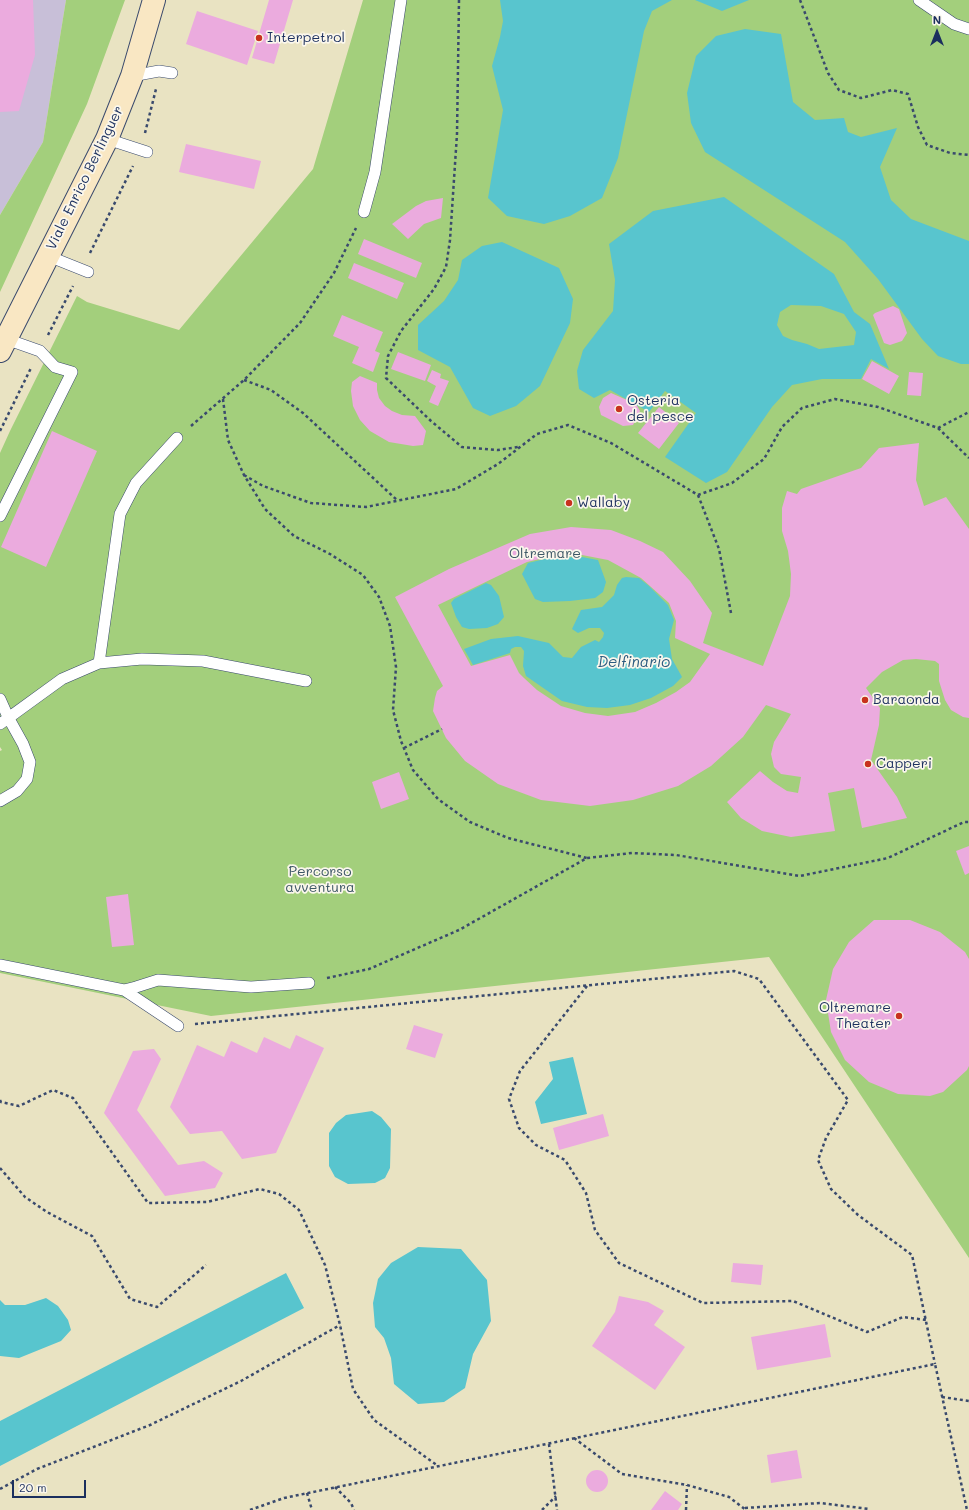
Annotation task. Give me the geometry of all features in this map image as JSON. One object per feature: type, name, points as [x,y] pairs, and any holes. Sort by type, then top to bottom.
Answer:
[{"type":"main road","name":"Viale Enrico Berlinguer","points":[[3,345],[107,139],[132,76],[154,0]]},
{"type":"lane","points":[[364,212],[375,172],[401,0]]},
{"type":"lane","points":[[919,0],[954,24],[969,29]]},
{"type":"lane","points":[[132,76],[159,71],[172,73]]},
{"type":"lane","points":[[107,139],[147,152]]},
{"type":"lane","points":[[48,256],[88,272]]},
{"type":"lane","points":[[0,516],[72,372],[55,367],[40,351],[3,345]]},
{"type":"lane","points":[[99,663],[120,514],[136,483],[176,438]]},
{"type":"lane","points":[[4,721],[62,679],[99,663],[142,659],[203,661],[306,681]]},
{"type":"lane","points":[[0,699],[4,721],[23,744],[30,762],[27,779],[17,791],[0,800]]},
{"type":"lane","points":[[0,965],[124,990],[136,988],[158,980],[251,987],[309,983]]},
{"type":"lane","points":[[124,990],[178,1026]]},
{"type":"path","points":[[459,0],[457,134],[450,240],[446,267],[434,289],[401,331],[388,356],[386,378],[431,421],[462,447],[498,450],[520,446]]},
{"type":"path","points":[[800,0],[828,73],[839,90],[861,98],[892,90],[908,94],[918,127],[927,145],[950,153],[969,155]]},
{"type":"path","points":[[176,438],[223,400],[300,323],[334,273],[364,212]]},
{"type":"path","points":[[244,380],[271,390],[303,413],[399,501]]},
{"type":"path","points":[[698,495],[732,483],[764,459],[782,427],[802,408],[835,399],[878,407],[938,428],[969,458]]},
{"type":"path","points":[[223,400],[228,440],[244,475],[265,509],[294,536],[330,554],[363,575],[379,597],[390,626],[396,667],[393,710],[404,748],[413,770],[438,799],[470,822],[508,838],[587,858],[632,853],[676,855],[800,876],[888,858],[964,822],[969,822]]},
{"type":"path","points":[[938,428],[969,412]]},
{"type":"path","points":[[244,475],[263,486],[311,503],[366,507],[456,489],[498,464],[537,434],[568,425],[611,444],[698,495],[719,549],[731,613]]},
{"type":"path","points":[[404,748],[442,729]]},
{"type":"path","points":[[309,983],[369,969],[459,930],[587,858]]},
{"type":"path","points":[[178,1026],[734,972],[759,979],[848,1100],[826,1138],[818,1160],[831,1189],[858,1215],[912,1255],[967,1510]]},
{"type":"path","points":[[587,986],[520,1071],[509,1099],[519,1128],[536,1145],[565,1160],[586,1193],[594,1230],[619,1263],[703,1303],[793,1301],[867,1332],[903,1317],[926,1320]]},
{"type":"path","points":[[0,1100],[1,1102],[19,1106],[53,1090],[73,1098],[148,1202],[207,1202],[260,1189],[279,1194],[299,1210],[325,1266],[340,1325],[353,1389],[374,1420],[439,1466]]},
{"type":"path","points":[[0,1168],[25,1197],[47,1212],[92,1236],[130,1299],[157,1307],[206,1266]]},
{"type":"path","points":[[0,1489],[37,1469],[150,1425],[241,1381],[340,1325]]},
{"type":"path","points":[[250,1510],[284,1498],[335,1487],[935,1364]]},
{"type":"path","points":[[942,1398],[969,1401]]},
{"type":"path","points":[[574,1438],[622,1474],[687,1485],[729,1497],[745,1509],[820,1503],[870,1510]]},
{"type":"path","points":[[548,1444],[558,1510]]},
{"type":"path","points":[[686,1510],[687,1485]]},
{"type":"path","points":[[335,1487],[351,1503],[354,1510]]},
{"type":"path","points":[[308,1493],[312,1510]]},
{"type":"path","points":[[542,1510],[556,1496]]},
{"type":"shaded area","points":[[0,0],[66,0],[43,142],[0,215]]},
{"type":"green space","points":[[66,0],[125,0],[87,104],[0,292],[0,215],[43,142]]},
{"type":"green space","name":"Oltremare","points":[[363,0],[969,0],[969,1258],[769,957],[211,1016],[0,973],[0,751],[2,750],[0,747],[0,453],[77,296],[87,302],[179,330],[313,169]]},
{"type":"water","points":[[500,0],[672,0],[652,11],[644,31],[618,158],[602,198],[570,216],[544,224],[507,216],[488,198],[503,110],[492,66],[503,21]]},
{"type":"water","points":[[695,0],[749,0],[722,11]]},
{"type":"water","points":[[745,29],[781,34],[793,102],[815,120],[844,118],[848,132],[861,137],[897,128],[880,167],[891,200],[911,219],[969,241],[969,364],[961,364],[938,356],[922,339],[878,279],[845,242],[705,152],[691,123],[687,93],[696,56],[716,36]]},
{"type":"water","points":[[724,197],[834,274],[854,312],[870,324],[889,369],[871,359],[861,379],[822,379],[792,385],[772,407],[727,472],[706,483],[665,457],[696,413],[665,391],[649,412],[610,390],[594,398],[579,389],[577,371],[583,350],[613,311],[615,280],[609,244],[653,211]],"holes":[[[791,305],[821,306],[844,314],[856,332],[854,345],[819,349],[783,336],[777,325],[780,312]]]},
{"type":"water","points":[[502,242],[559,268],[573,299],[570,323],[540,386],[516,406],[490,416],[473,408],[450,367],[418,350],[418,325],[444,301],[458,280],[462,260],[482,246]]},
{"type":"water","points":[[582,557],[598,560],[606,582],[603,592],[595,598],[570,601],[543,602],[535,599],[522,574],[528,563],[549,558]]},
{"type":"water","name":"Delfinario","points":[[622,578],[639,578],[649,586],[668,605],[674,620],[669,639],[672,659],[682,677],[673,686],[651,698],[630,705],[607,708],[587,707],[562,701],[526,676],[523,666],[524,651],[521,647],[515,647],[511,649],[510,653],[473,665],[464,649],[491,639],[518,636],[549,643],[563,657],[572,658],[581,647],[595,640],[599,642],[604,633],[600,628],[589,628],[578,633],[572,629],[581,610],[602,607],[614,595],[617,585]]},
{"type":"water","points":[[486,583],[491,585],[499,596],[504,617],[498,624],[487,628],[469,629],[462,627],[456,617],[451,603],[454,599]]},
{"type":"water","points":[[573,1057],[587,1114],[541,1124],[535,1102],[553,1079],[549,1062]]},
{"type":"water","points":[[372,1111],[381,1117],[391,1129],[390,1168],[385,1178],[375,1183],[348,1184],[335,1177],[329,1166],[329,1133],[336,1123],[346,1115]]},
{"type":"water","points":[[418,1247],[461,1249],[487,1280],[491,1321],[473,1354],[465,1388],[444,1402],[418,1404],[394,1384],[391,1358],[384,1338],[375,1327],[373,1303],[378,1279],[391,1263]]},
{"type":"water","points":[[286,1273],[304,1308],[0,1466],[0,1421]]},
{"type":"water","points":[[46,1298],[58,1306],[68,1320],[71,1330],[61,1341],[19,1358],[0,1356],[0,1300],[5,1305],[25,1305]]},
{"type":"building","points":[[0,0],[33,0],[35,55],[19,111],[0,112]]},
{"type":"building","points":[[269,0],[293,0],[274,64],[252,58]]},
{"type":"building","points":[[197,11],[258,31],[247,65],[186,44]]},
{"type":"building","points":[[186,144],[261,161],[254,189],[179,172]]},
{"type":"building","points":[[443,198],[441,218],[424,224],[408,239],[392,224],[416,206],[426,201]]},
{"type":"building","points":[[364,239],[422,263],[416,278],[358,254]]},
{"type":"building","points":[[354,263],[404,283],[397,299],[348,278]]},
{"type":"building","points":[[893,306],[899,309],[907,333],[902,341],[890,345],[884,343],[873,315]]},
{"type":"building","points":[[342,315],[383,332],[375,351],[380,353],[373,372],[352,363],[359,347],[333,336]]},
{"type":"building","points":[[398,352],[431,365],[425,381],[391,369]]},
{"type":"building","points":[[872,361],[899,376],[889,394],[862,379]]},
{"type":"building","points":[[432,370],[441,374],[440,378],[449,381],[438,406],[429,402],[436,386],[427,381]]},
{"type":"building","points":[[909,372],[923,373],[921,396],[907,395]]},
{"type":"building","points":[[360,376],[377,383],[379,398],[385,406],[402,415],[415,416],[426,431],[423,445],[413,446],[389,442],[370,431],[360,420],[353,406],[351,391],[352,382]]},
{"type":"building","name":"Osteria del pesce","points":[[611,393],[636,404],[640,411],[633,425],[623,426],[601,415],[599,407],[603,398]]},
{"type":"building","points":[[659,407],[679,423],[659,449],[638,433]]},
{"type":"building","points":[[52,431],[97,451],[46,567],[1,547]]},
{"type":"building","points":[[919,443],[916,480],[924,506],[946,497],[969,529],[969,718],[963,717],[951,710],[945,700],[939,681],[939,664],[935,661],[916,659],[903,660],[882,672],[866,688],[880,708],[879,725],[871,760],[897,797],[907,818],[862,828],[854,788],[828,793],[835,831],[791,837],[762,831],[741,818],[727,802],[760,771],[787,791],[798,793],[801,777],[781,774],[774,767],[771,754],[774,742],[791,714],[766,705],[743,737],[711,766],[678,786],[633,800],[590,806],[541,800],[498,784],[465,761],[446,738],[433,711],[437,691],[443,686],[395,597],[449,569],[530,534],[571,527],[611,530],[663,552],[690,581],[712,613],[703,643],[763,666],[790,596],[791,574],[788,551],[782,531],[782,508],[787,491],[797,494],[801,489],[861,468],[879,448]],"holes":[[[582,555],[608,560],[641,578],[669,603],[676,621],[675,638],[710,654],[690,682],[656,703],[635,712],[608,716],[585,713],[561,706],[537,690],[524,678],[519,673],[510,655],[471,666],[438,605],[527,562],[548,557]]]},
{"type":"building","points":[[399,772],[409,799],[381,809],[372,782]]},
{"type":"building","points":[[969,846],[969,873],[965,875],[956,851]]},
{"type":"building","points":[[128,894],[134,945],[112,947],[106,897]]},
{"type":"building","name":"Oltremare Theater","points":[[874,920],[910,920],[940,932],[965,952],[969,959],[969,1066],[967,1070],[943,1092],[930,1096],[898,1094],[869,1082],[845,1060],[831,1032],[826,1000],[833,969],[849,942]]},
{"type":"building","points":[[414,1025],[443,1034],[435,1058],[406,1049]]},
{"type":"building","points":[[296,1035],[324,1048],[276,1153],[242,1159],[222,1131],[190,1134],[170,1107],[197,1045],[224,1057],[231,1041],[257,1053],[264,1037],[290,1049]]},
{"type":"building","points":[[154,1049],[161,1059],[137,1110],[178,1165],[204,1161],[223,1173],[215,1188],[165,1196],[104,1113],[133,1051]]},
{"type":"building","points":[[603,1114],[609,1136],[559,1150],[553,1128]]},
{"type":"building","points":[[733,1263],[763,1265],[761,1285],[731,1282]]},
{"type":"building","points":[[619,1296],[648,1302],[664,1311],[654,1325],[685,1347],[655,1390],[592,1346],[615,1312]]},
{"type":"building","points":[[825,1324],[831,1357],[757,1370],[751,1337]]},
{"type":"building","points":[[797,1450],[802,1478],[771,1483],[767,1455]]},
{"type":"building","points":[[597,1470],[605,1473],[608,1481],[605,1489],[597,1492],[589,1489],[586,1481],[589,1473]]},
{"type":"building","points":[[665,1491],[682,1504],[678,1510],[651,1510]]},
{"type":"place","name":"Interpetrol","points":[[259,38]]},
{"type":"place","name":"Osteria del pesce","points":[[619,409]]},
{"type":"place","name":"Wallaby","points":[[569,503]]},
{"type":"place","name":"Baraonda","points":[[865,700]]},
{"type":"place","name":"Capperi","points":[[868,764]]},
{"type":"place","name":"Oltremare Theater","points":[[899,1016]]},
{"type":"park label","name":"Percorso avventura","points":[[320,880]]}]
